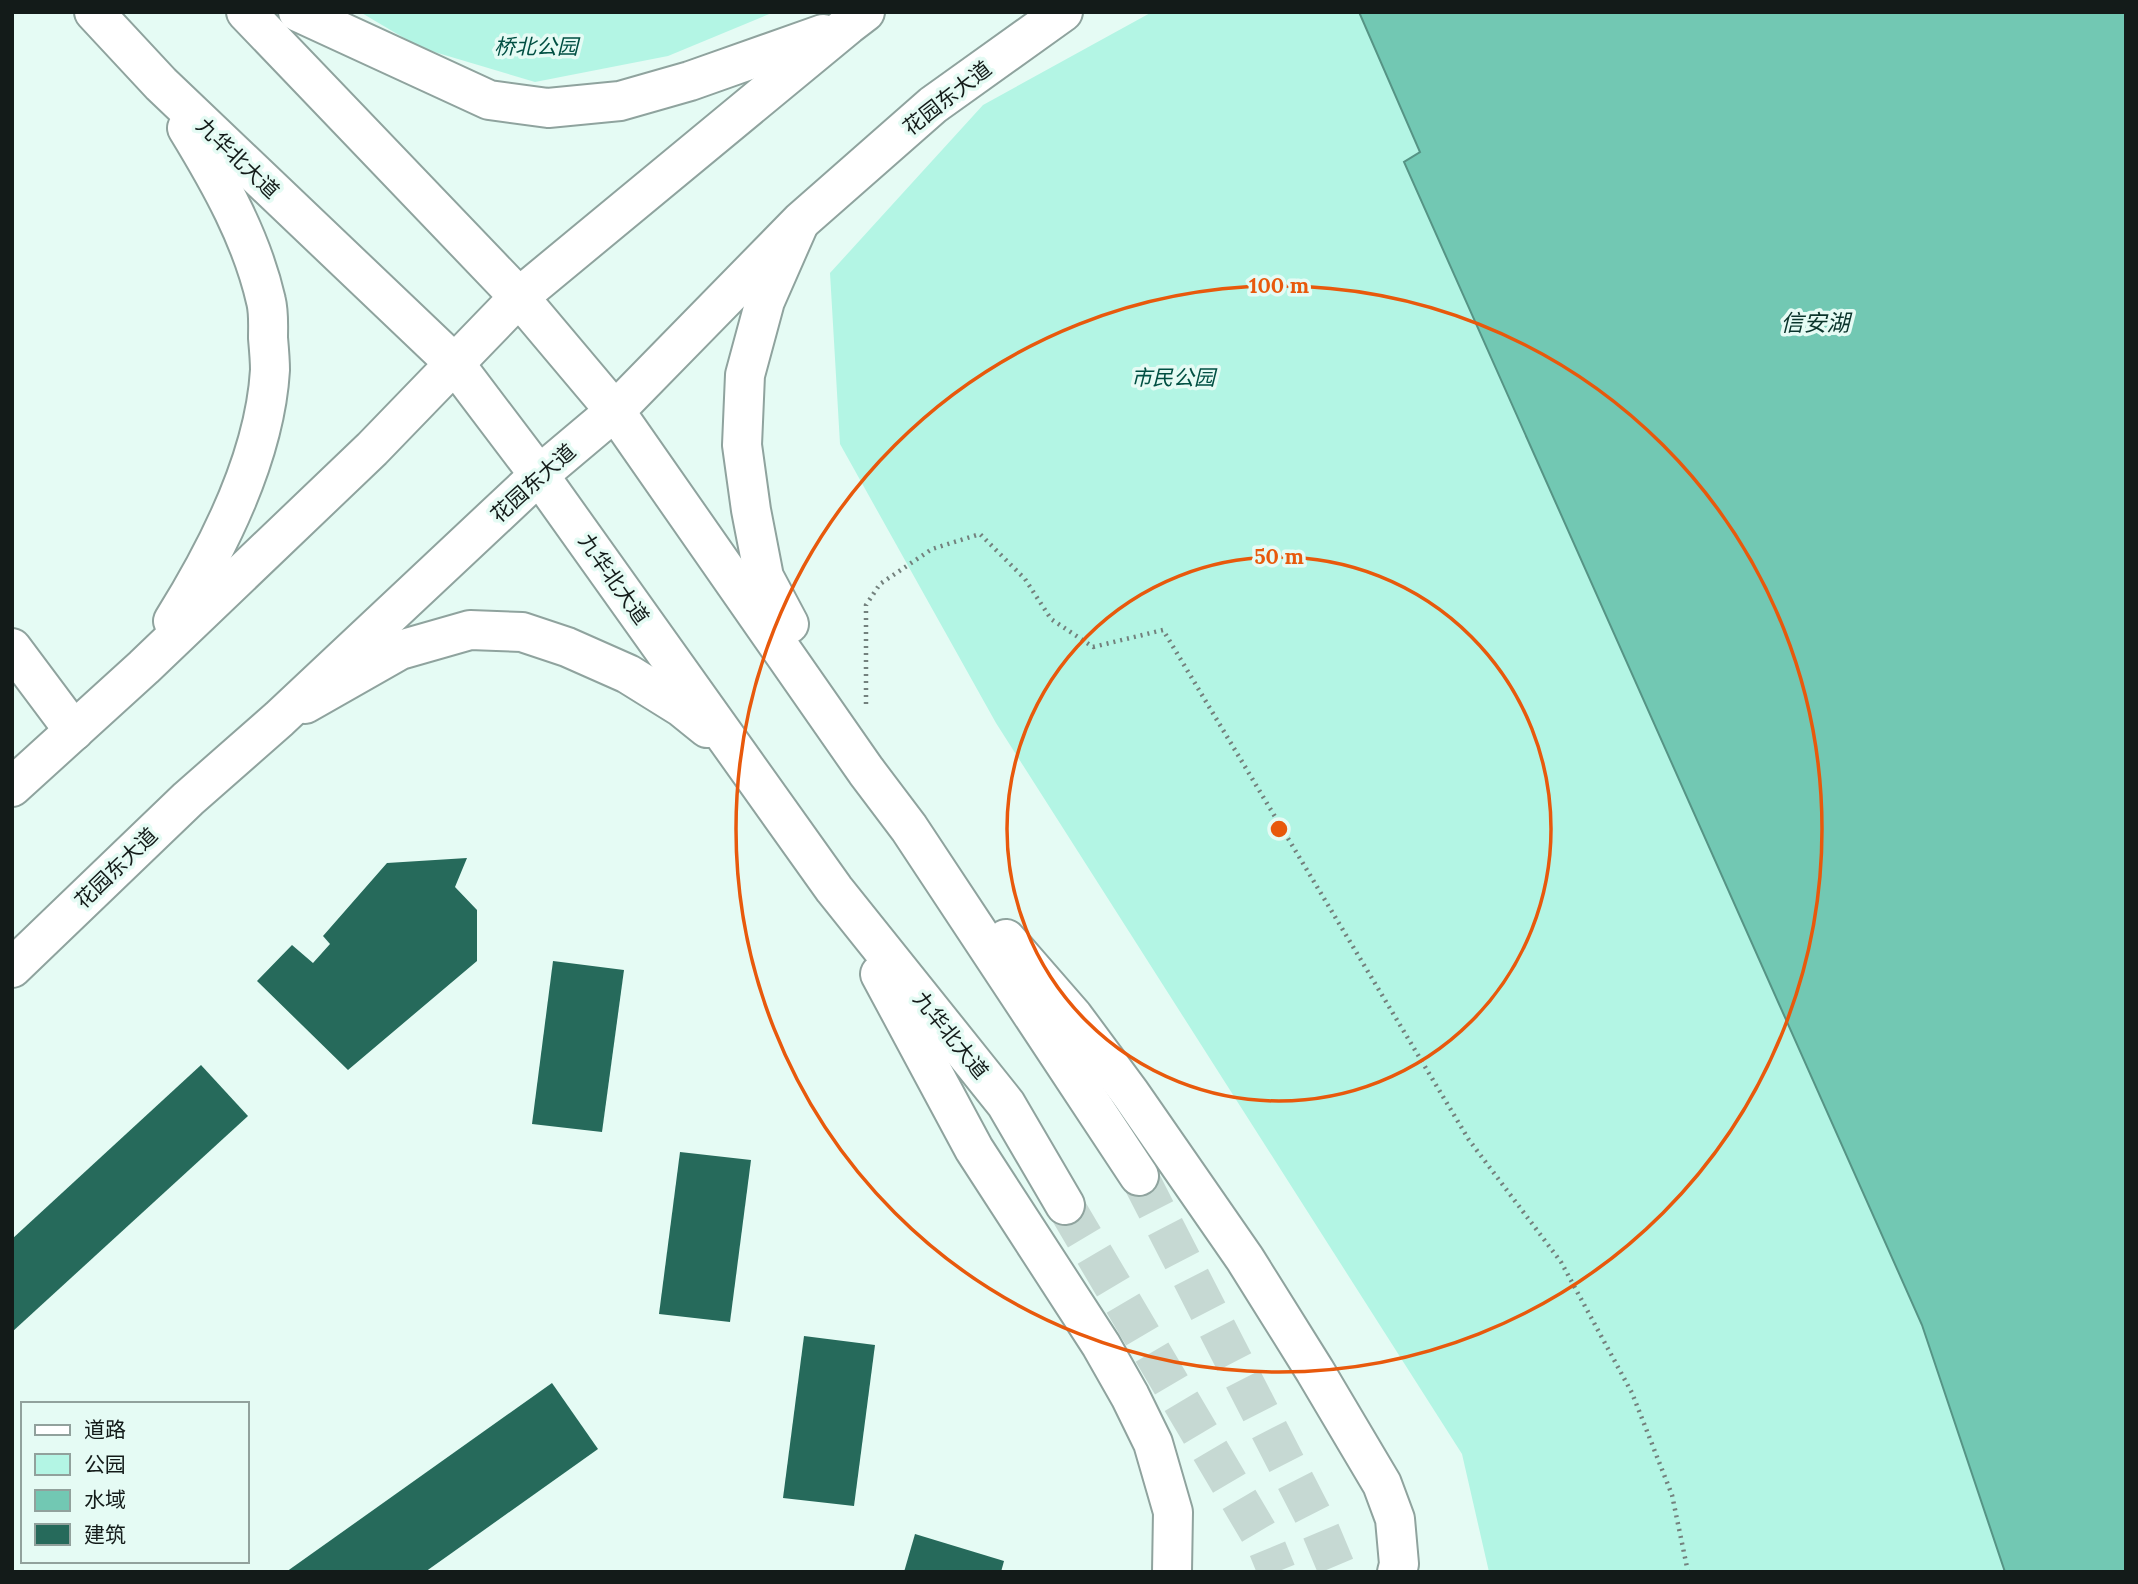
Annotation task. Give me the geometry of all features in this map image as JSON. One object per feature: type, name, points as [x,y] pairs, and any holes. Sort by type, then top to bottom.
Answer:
[{"type":"main road","name":"九华北大道","points":[[94,12],[161,84],[456,364],[539,475],[834,889],[1006,1104],[1065,1205]]},
{"type":"main road","points":[[246,12],[519,297],[615,411],[866,771],[909,828],[1139,1176]]},
{"type":"main road","points":[[298,12],[489,100],[548,108],[620,101],[691,81],[857,18]]},
{"type":"main road","name":"花园东大道","points":[[12,968],[188,799],[279,719],[539,475],[615,411],[800,221],[933,105],[1063,12]]},
{"type":"main road","points":[[12,788],[144,667],[372,449],[519,297],[857,18]]},
{"type":"main road","points":[[144,667],[196,583],[243,485],[260,430],[270,370],[267,303],[252,255],[221,183],[161,84]]},
{"type":"main road","points":[[800,221],[765,301],[745,375],[742,445],[764,577],[866,771]]},
{"type":"main road","points":[[279,719],[400,650],[470,630],[522,632],[567,647],[628,674],[681,707],[741,757]]},
{"type":"main road","points":[[12,648],[74,731]]},
{"type":"main road","points":[[909,828],[1073,1016],[1245,1259],[1382,1484],[1395,1520],[1399,1564],[1397,1572]]},
{"type":"main road","points":[[834,889],[974,1149],[1101,1345],[1130,1396],[1153,1443],[1173,1513],[1172,1572]]},
{"type":"path","points":[[866,716],[866,605],[880,584],[932,550],[980,534],[1025,579],[1051,619],[1093,647],[1163,630],[1469,1140],[1561,1262],[1632,1393],[1672,1495],[1688,1572]]},
{"type":"green space","name":"桥北公园","points":[[360,12],[774,12],[668,56],[535,82],[421,48]]},
{"type":"green space","name":"市民公园","points":[[1152,12],[1368,12],[1718,827],[2026,1572],[1489,1572],[1462,1454],[996,723],[840,444],[830,273],[983,105]]},
{"type":"water","name":"信安湖","points":[[1359,12],[2126,12],[2126,1572],[2005,1572],[1922,1325],[1404,162],[1420,152]]},
{"type":"building","points":[[467,858],[455,887],[477,910],[477,961],[348,1070],[257,981],[292,945],[313,963],[330,944],[323,936],[387,863]]},
{"type":"building","points":[[553,961],[624,970],[602,1132],[532,1124]]},
{"type":"building","points":[[201,1065],[248,1116],[12,1332],[12,1239]]},
{"type":"building","points":[[680,1152],[751,1160],[730,1322],[659,1314]]},
{"type":"building","points":[[804,1336],[875,1345],[854,1506],[783,1498]]},
{"type":"building","points":[[552,1383],[598,1449],[425,1572],[286,1572]]},
{"type":"building","points":[[915,1534],[1004,1561],[1001,1572],[904,1572]]},
{"type":"tunnel","points":[[1139,1176],[1320,1529],[1338,1572]]},
{"type":"tunnel","points":[[1065,1205],[1266,1545],[1277,1572]]}]
